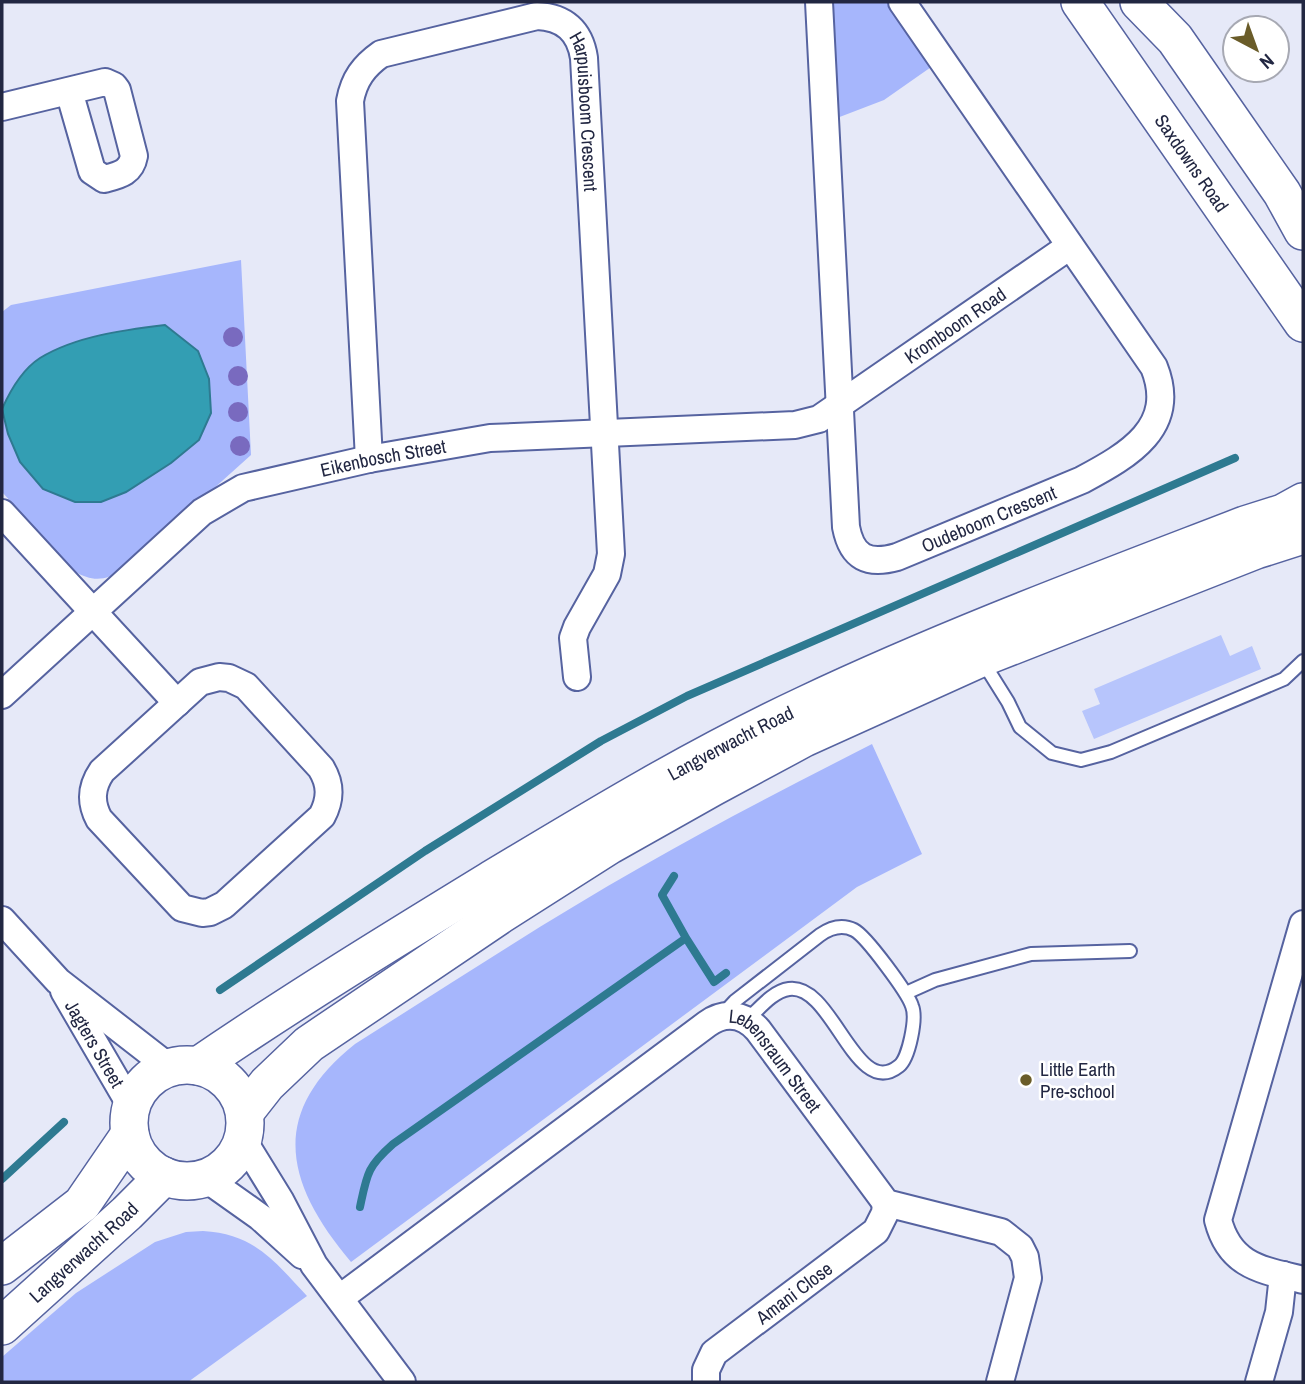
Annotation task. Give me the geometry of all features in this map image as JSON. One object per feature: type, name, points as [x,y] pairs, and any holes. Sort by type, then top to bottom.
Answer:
[{"type":"street","name":"Oudeboom Crescent","points":[[818,2],[846,527],[849,543],[857,553],[879,562],[897,557],[1082,480],[1110,465],[1144,438],[1156,424],[1161,386],[1154,367],[902,2]]},
{"type":"street","name":"Saxdowns Road","points":[[1080,2],[1303,323]]},
{"type":"street","points":[[1139,2],[1175,39],[1282,194],[1303,231]]},
{"type":"street","name":"Harpuisboom Crescent","points":[[369,459],[350,101],[355,81],[370,62],[382,54],[537,16],[557,19],[576,33],[582,45],[611,554],[607,574],[573,638],[577,677]]},
{"type":"street","points":[[2,107],[69,91]]},
{"type":"street","name":"Kromboom Road","points":[[839,406],[1070,246]]},
{"type":"street","name":"Eikenbosch Street","points":[[2,695],[202,512],[229,494],[258,483],[369,459],[491,438],[794,425],[819,419],[839,406]]},
{"type":"street","name":"Langverwacht Road","points":[[184,1067],[610,808],[698,759],[891,665],[1002,619],[1245,525],[1283,513],[1303,502]]},
{"type":"street","points":[[2,513],[177,703]]},
{"type":"street","name":"Langverwacht Road","points":[[244,1126],[267,1084],[309,1044],[411,973],[610,845],[804,738],[981,659],[1256,551],[1299,540]]},
{"type":"street","points":[[219,677],[246,685],[321,768],[329,783],[329,800],[322,816],[224,905],[210,912],[192,912],[174,901],[99,819],[93,799],[97,779],[102,771],[177,703],[200,682],[209,678],[219,677]]},
{"type":"street","name":"Jagters Street","points":[[2,920],[58,981],[184,1067]]},
{"type":"street","points":[[1259,1382],[1279,1312],[1293,1278],[1254,1267],[1243,1261],[1226,1242],[1218,1220],[1303,924]]},
{"type":"street","name":"Jagters Street","points":[[58,981],[130,1120]]},
{"type":"street","name":"Lebensraum Street","points":[[340,1298],[720,1016],[730,1015],[747,1020],[758,1031],[886,1203]]},
{"type":"street","points":[[244,1126],[237,1153],[218,1173],[205,1178],[177,1180],[164,1176],[142,1159],[134,1147],[130,1120],[146,1082],[184,1067],[211,1070],[228,1082],[240,1099],[244,1126],[314,1265]]},
{"type":"street","name":"Langverwacht Road","points":[[2,1266],[82,1203],[130,1120]]},
{"type":"street","name":"Langverwacht Road","points":[[2,1326],[164,1176]]},
{"type":"street","points":[[205,1178],[260,1217],[314,1265],[402,1382]]},
{"type":"street","points":[[886,1203],[1001,1232],[1020,1247],[1025,1257],[1028,1278],[1000,1382]]},
{"type":"street","name":"Amani Close","points":[[706,1382],[706,1370],[714,1353],[876,1231],[885,1213],[886,1203]]},
{"type":"lane","points":[[981,659],[1020,727],[1052,753],[1081,760],[1111,752],[1284,679],[1303,661]]},
{"type":"lane","points":[[720,1016],[735,1001],[820,935],[837,927],[860,934],[906,993],[914,1016],[906,1056],[898,1067],[886,1072],[865,1066],[817,1000],[805,991],[789,989],[780,992],[747,1020]]},
{"type":"lane","points":[[906,993],[935,980],[1031,954],[1130,951]]},
{"type":"shaded area","points":[[833,2],[891,2],[934,65],[884,100],[837,118]]},
{"type":"shaded area","points":[[241,260],[251,455],[123,570],[98,579],[81,575],[74,571],[2,492],[2,312],[11,305]]},
{"type":"shaded area","points":[[165,325],[198,351],[209,379],[211,413],[199,440],[171,463],[126,492],[101,502],[75,502],[43,489],[20,462],[8,434],[2,409],[18,381],[40,358],[69,344],[117,332]]},
{"type":"shaded area","points":[[872,744],[922,854],[857,887],[351,1262],[312,1205],[300,1178],[296,1150],[298,1123],[308,1097],[327,1070],[355,1044],[569,909],[698,835]]},
{"type":"shaded area","points":[[203,1231],[237,1237],[250,1244],[273,1261],[307,1296],[188,1382],[2,1382],[2,1357],[76,1293],[155,1242],[186,1232]]},
{"type":"building","points":[[1221,635],[1230,656],[1252,646],[1261,669],[1094,739],[1082,711],[1100,704],[1094,689]]},
{"type":"waterway","points":[[220,990],[425,851],[601,741],[687,696],[1235,458]]},
{"type":"waterway","points":[[360,1207],[369,1172],[393,1144],[686,938],[662,895],[674,876]]},
{"type":"waterway","points":[[686,938],[714,982],[726,973]]},
{"type":"waterway","points":[[2,1179],[64,1122]]},
{"type":"place","name":"Little Earth Pre-school","points":[[1026,1080]]}]
